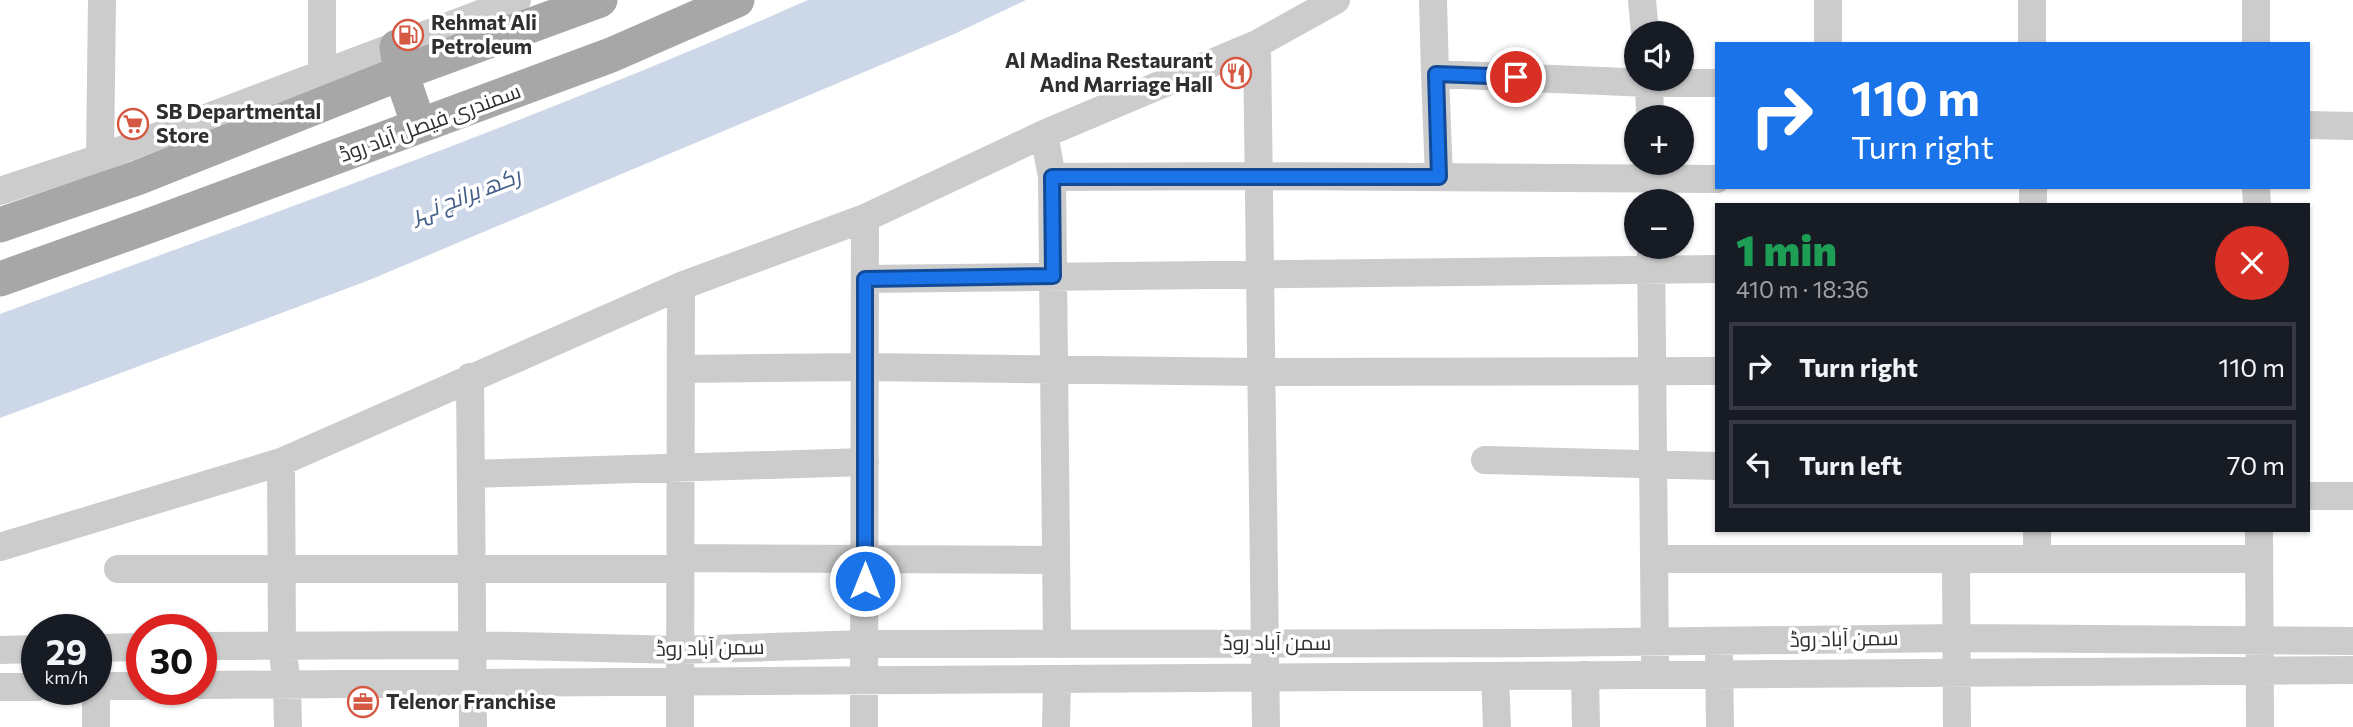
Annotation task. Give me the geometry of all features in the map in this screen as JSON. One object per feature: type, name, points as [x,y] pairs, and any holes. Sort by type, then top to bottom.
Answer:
[{"type":"main road","points":[[0,225],[137,178],[399,60],[600,0]]},
{"type":"main road","name":"سمندری فیصل آباد روڈ","points":[[0,279],[611,55],[737,0]]},
{"type":"main road","points":[[399,60],[419,126]]},
{"type":"street","points":[[100,158],[102,0]]},
{"type":"street","points":[[321,0],[322,74]]},
{"type":"street","points":[[0,547],[281,462],[681,286],[865,218],[1044,134],[1257,44],[1336,0]]},
{"type":"street","points":[[1433,0],[1439,177]]},
{"type":"street","points":[[1642,0],[1644,21]]},
{"type":"street","points":[[1828,0],[1828,42]]},
{"type":"street","points":[[2032,0],[2032,42]]},
{"type":"street","points":[[2256,0],[2256,42]]},
{"type":"street","points":[[0,191],[100,158],[322,74],[399,60],[513,1]]},
{"type":"street","points":[[1257,44],[1266,727]]},
{"type":"street","points":[[1436,74],[1624,80]]},
{"type":"street","points":[[1694,82],[1715,83]]},
{"type":"street","points":[[2310,125],[2353,126]]},
{"type":"street","points":[[1044,134],[1052,177],[1056,644]]},
{"type":"street","points":[[1052,177],[1439,177],[1650,181],[1715,179]]},
{"type":"street","points":[[864,727],[865,218]]},
{"type":"street","points":[[865,279],[1258,275],[1628,259]]},
{"type":"street","points":[[1651,259],[1655,674]]},
{"type":"street","points":[[1656,259],[1715,270]]},
{"type":"street","points":[[680,727],[681,286]]},
{"type":"street","points":[[681,369],[864,367],[1260,372],[1715,371]]},
{"type":"street","points":[[470,377],[473,727]]},
{"type":"street","points":[[1485,460],[1715,466]]},
{"type":"street","points":[[281,462],[282,645],[288,727]]},
{"type":"street","points":[[471,474],[865,462]]},
{"type":"street","points":[[2310,496],[2353,496]]},
{"type":"street","points":[[2037,532],[2037,559]]},
{"type":"street","points":[[2259,532],[2260,727]]},
{"type":"street","points":[[1654,559],[2259,559]]},
{"type":"street","points":[[1956,559],[1956,727]]},
{"type":"street","points":[[118,569],[472,569],[865,560],[1055,560]]},
{"type":"street","name":"سمن آباد روڈ","points":[[217,646],[472,645],[680,650],[864,644],[1655,642],[1956,638],[2353,641]]},
{"type":"street","points":[[1718,641],[1720,727]]},
{"type":"street","points":[[0,650],[21,649]]},
{"type":"street","name":"سمن آباد روڈ","points":[[217,685],[2353,670]]},
{"type":"street","points":[[1585,675],[1586,727]]},
{"type":"street","points":[[1495,676],[1497,727]]},
{"type":"street","points":[[1056,727],[1057,679]]},
{"type":"street","points":[[0,687],[21,687]]},
{"type":"street","points":[[96,705],[96,727]]},
{"type":"water","name":"رکھ برانچ نہر","points":[[808,0],[1026,0],[952,35],[367,281],[0,418],[0,314],[508,124]]},
{"type":"place","name":"Rehmat Ali Petroleum","points":[[408,35]]},
{"type":"place","name":"Al Madina Restaurant And Marriage Hall","points":[[1236,73]]},
{"type":"place","name":"SB Departmental Store","points":[[133,124]]},
{"type":"place","name":"Telenor Franchise","points":[[363,702]]},
{"type":"route","points":[[865,581],[865,279],[1053,276],[1052,177],[1439,177],[1436,74],[1516,77]]}]
